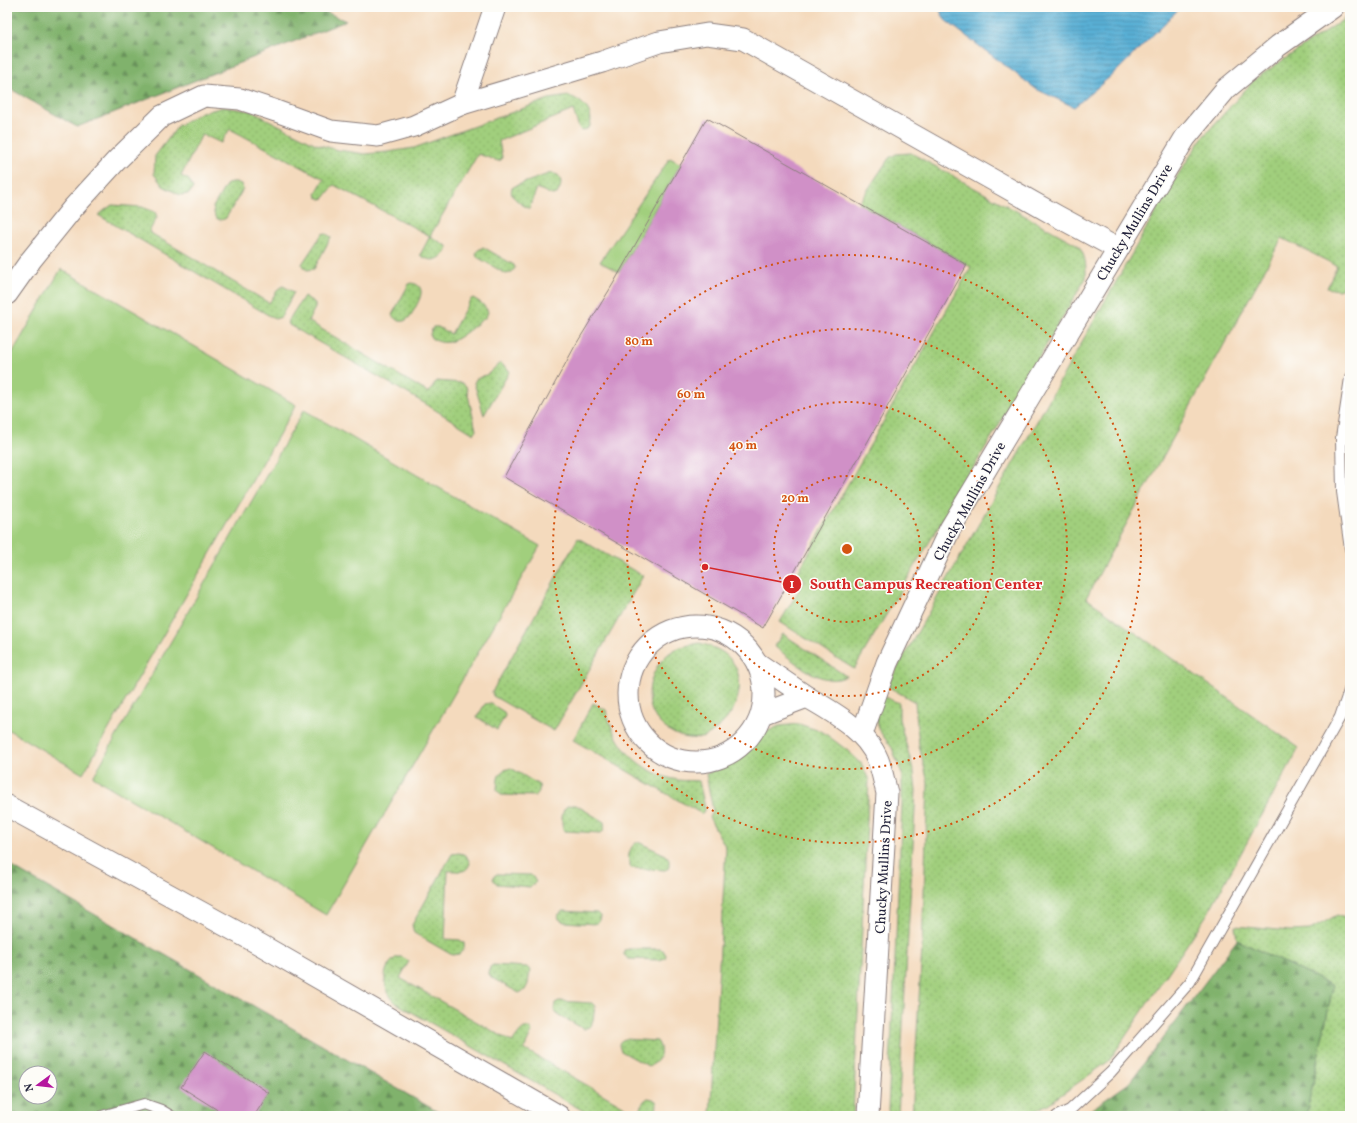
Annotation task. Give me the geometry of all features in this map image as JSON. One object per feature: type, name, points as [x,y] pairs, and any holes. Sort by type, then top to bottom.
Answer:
[{"type":"street","points":[[462,104],[495,7]]},
{"type":"street","name":"Chucky Mullins Drive","points":[[868,1116],[887,793],[878,759],[862,734],[887,663],[950,529],[1185,138],[1226,89],[1278,46],[1333,7]]},
{"type":"street","points":[[7,294],[31,260],[73,208],[116,161],[162,116],[204,96],[240,99],[331,131],[378,136],[414,126],[462,104],[602,62],[659,42],[707,34],[743,39],[1118,249]]},
{"type":"street","points":[[689,625],[711,626],[732,635],[749,650],[757,663],[760,669],[765,692],[762,714],[752,734],[735,751],[715,760],[692,763],[670,758],[651,746],[636,728],[629,706],[628,684],[635,662],[648,644],[667,631],[689,625]]},
{"type":"street","points":[[757,663],[825,707],[862,734]]},
{"type":"street","points":[[762,714],[807,696]]},
{"type":"street","points":[[7,806],[261,945],[559,1116]]},
{"type":"lane","points":[[1350,378],[1341,438],[1342,492],[1350,549]]},
{"type":"lane","points":[[1057,1116],[1070,1110],[1111,1072],[1190,982],[1340,717],[1350,688]]},
{"type":"lane","points":[[102,1116],[144,1104],[161,1110],[171,1116]]},
{"type":"green space","points":[[7,7],[315,7],[346,21],[77,127],[7,87]]},
{"type":"green space","points":[[1350,15],[1350,286],[1338,290],[1327,288],[1337,266],[1282,238],[1086,598],[1299,748],[1208,913],[1109,1061],[1048,1104],[1025,1116],[912,1116],[922,948],[928,783],[919,745],[915,702],[887,686],[1168,190],[1202,138],[1255,79]]},
{"type":"green space","points":[[569,96],[583,104],[591,117],[589,128],[582,131],[579,128],[573,110],[499,141],[502,157],[501,160],[498,161],[478,154],[430,236],[334,185],[324,198],[321,199],[317,197],[316,193],[324,179],[230,129],[221,143],[202,134],[181,176],[189,180],[193,188],[189,194],[180,195],[163,186],[154,174],[155,156],[178,126],[198,114],[223,107],[251,111],[316,144],[338,150],[365,154],[414,148],[549,99]]},
{"type":"green space","points":[[911,153],[1078,245],[1085,260],[1086,278],[854,669],[780,622],[805,580],[797,574],[971,267],[859,203],[889,158],[896,154]]},
{"type":"green space","points":[[670,158],[681,164],[619,272],[600,262]]},
{"type":"green space","points":[[551,173],[558,175],[561,180],[557,194],[552,195],[537,188],[529,209],[516,200],[512,194],[512,188],[515,186]]},
{"type":"green space","points":[[231,182],[241,184],[243,189],[226,218],[223,220],[219,219],[215,217],[213,207],[226,185]]},
{"type":"green space","points":[[112,205],[142,207],[155,212],[157,217],[149,232],[269,303],[279,288],[283,286],[294,292],[281,317],[275,319],[98,215]]},
{"type":"green space","points":[[325,233],[331,237],[314,269],[307,270],[302,264],[322,234]]},
{"type":"green space","points":[[430,236],[448,247],[440,258],[433,260],[424,258],[420,255]]},
{"type":"green space","points":[[483,247],[514,265],[515,268],[511,273],[506,274],[477,257],[477,251]]},
{"type":"green space","points":[[61,269],[296,405],[83,774],[7,729],[7,362]]},
{"type":"green space","points":[[412,283],[420,287],[420,298],[409,318],[404,321],[398,320],[392,315],[409,284]]},
{"type":"green space","points":[[304,296],[315,303],[315,308],[308,321],[429,393],[436,381],[462,383],[466,386],[476,430],[474,434],[424,403],[289,325],[288,321]]},
{"type":"green space","points":[[473,298],[485,307],[488,312],[486,317],[452,341],[441,342],[431,338],[430,334],[433,327],[438,327],[451,334],[470,300]]},
{"type":"green space","points":[[500,363],[510,371],[484,415],[474,383],[476,379],[488,374]]},
{"type":"green space","points":[[304,410],[540,546],[326,915],[93,777]]},
{"type":"green space","points":[[578,538],[643,576],[554,731],[493,696],[492,692]]},
{"type":"green space","points":[[783,634],[846,676],[837,679],[828,679],[818,676],[798,665],[774,646]]},
{"type":"green space","points":[[700,643],[719,650],[732,662],[737,670],[739,689],[734,708],[722,724],[705,737],[689,738],[673,733],[658,721],[652,711],[649,695],[652,678],[659,663],[678,648]]},
{"type":"green space","points":[[882,696],[899,703],[899,719],[914,773],[916,791],[898,1116],[890,1116],[888,1110],[902,805],[902,774],[892,748],[878,729],[875,711]]},
{"type":"green space","points":[[490,703],[504,712],[505,716],[497,730],[477,717],[485,704]]},
{"type":"green space","points":[[593,703],[606,710],[610,723],[623,747],[641,765],[664,776],[678,780],[699,781],[705,808],[702,814],[573,740]]},
{"type":"green space","points":[[799,724],[823,732],[848,751],[861,763],[869,780],[853,1116],[710,1116],[726,848],[709,817],[713,811],[706,774],[742,756],[764,733],[779,726]]},
{"type":"green space","points":[[511,768],[539,785],[539,791],[535,796],[501,795],[497,790],[499,775],[506,769]]},
{"type":"green space","points":[[576,805],[604,822],[605,825],[601,833],[564,831],[562,819],[564,809],[568,806]]},
{"type":"green space","points":[[638,842],[666,855],[669,859],[669,868],[665,870],[631,868],[629,865],[629,853],[632,846]]},
{"type":"green space","points":[[459,853],[466,855],[470,863],[464,871],[448,871],[445,939],[460,940],[464,943],[463,949],[459,954],[452,955],[414,933],[412,925],[452,854]]},
{"type":"green space","points":[[7,864],[445,1116],[7,1116]]},
{"type":"green space","points":[[495,875],[531,875],[536,882],[530,887],[497,884],[493,879]]},
{"type":"green space","points":[[563,911],[597,913],[600,916],[599,921],[595,924],[564,922],[559,919],[558,915]]},
{"type":"green space","points":[[1337,915],[1350,920],[1350,1116],[1306,1116],[1333,986],[1237,940],[1235,926],[1290,931],[1310,930]]},
{"type":"green space","points":[[1237,940],[1333,986],[1306,1116],[1082,1116],[1129,1083]]},
{"type":"green space","points":[[660,949],[663,950],[666,955],[665,958],[660,960],[629,959],[624,955],[624,950]]},
{"type":"green space","points":[[397,957],[402,957],[409,961],[400,978],[512,1042],[521,1030],[524,1028],[529,1029],[532,1032],[524,1049],[637,1114],[644,1101],[648,1098],[653,1099],[657,1102],[656,1116],[592,1116],[396,1003],[388,992],[385,973],[387,967]]},
{"type":"green space","points":[[493,965],[527,967],[530,970],[528,984],[525,990],[519,993],[492,978],[489,974],[490,967]]},
{"type":"green space","points":[[559,1001],[592,1003],[595,1006],[591,1026],[584,1029],[557,1014],[554,1010],[555,1003]]},
{"type":"green space","points":[[625,1039],[657,1041],[660,1048],[660,1056],[658,1060],[652,1065],[648,1066],[621,1051],[619,1044]]},
{"type":"water","points":[[938,7],[1181,7],[1117,71],[1074,107],[1036,89],[945,20]]},
{"type":"building","points":[[707,118],[967,265],[763,628],[504,477],[575,346],[613,284]]},
{"type":"building","points":[[205,1051],[269,1093],[254,1116],[227,1116],[181,1087]]},
{"type":"place","name":"South Campus Recreation Center","points":[[705,567]]}]
